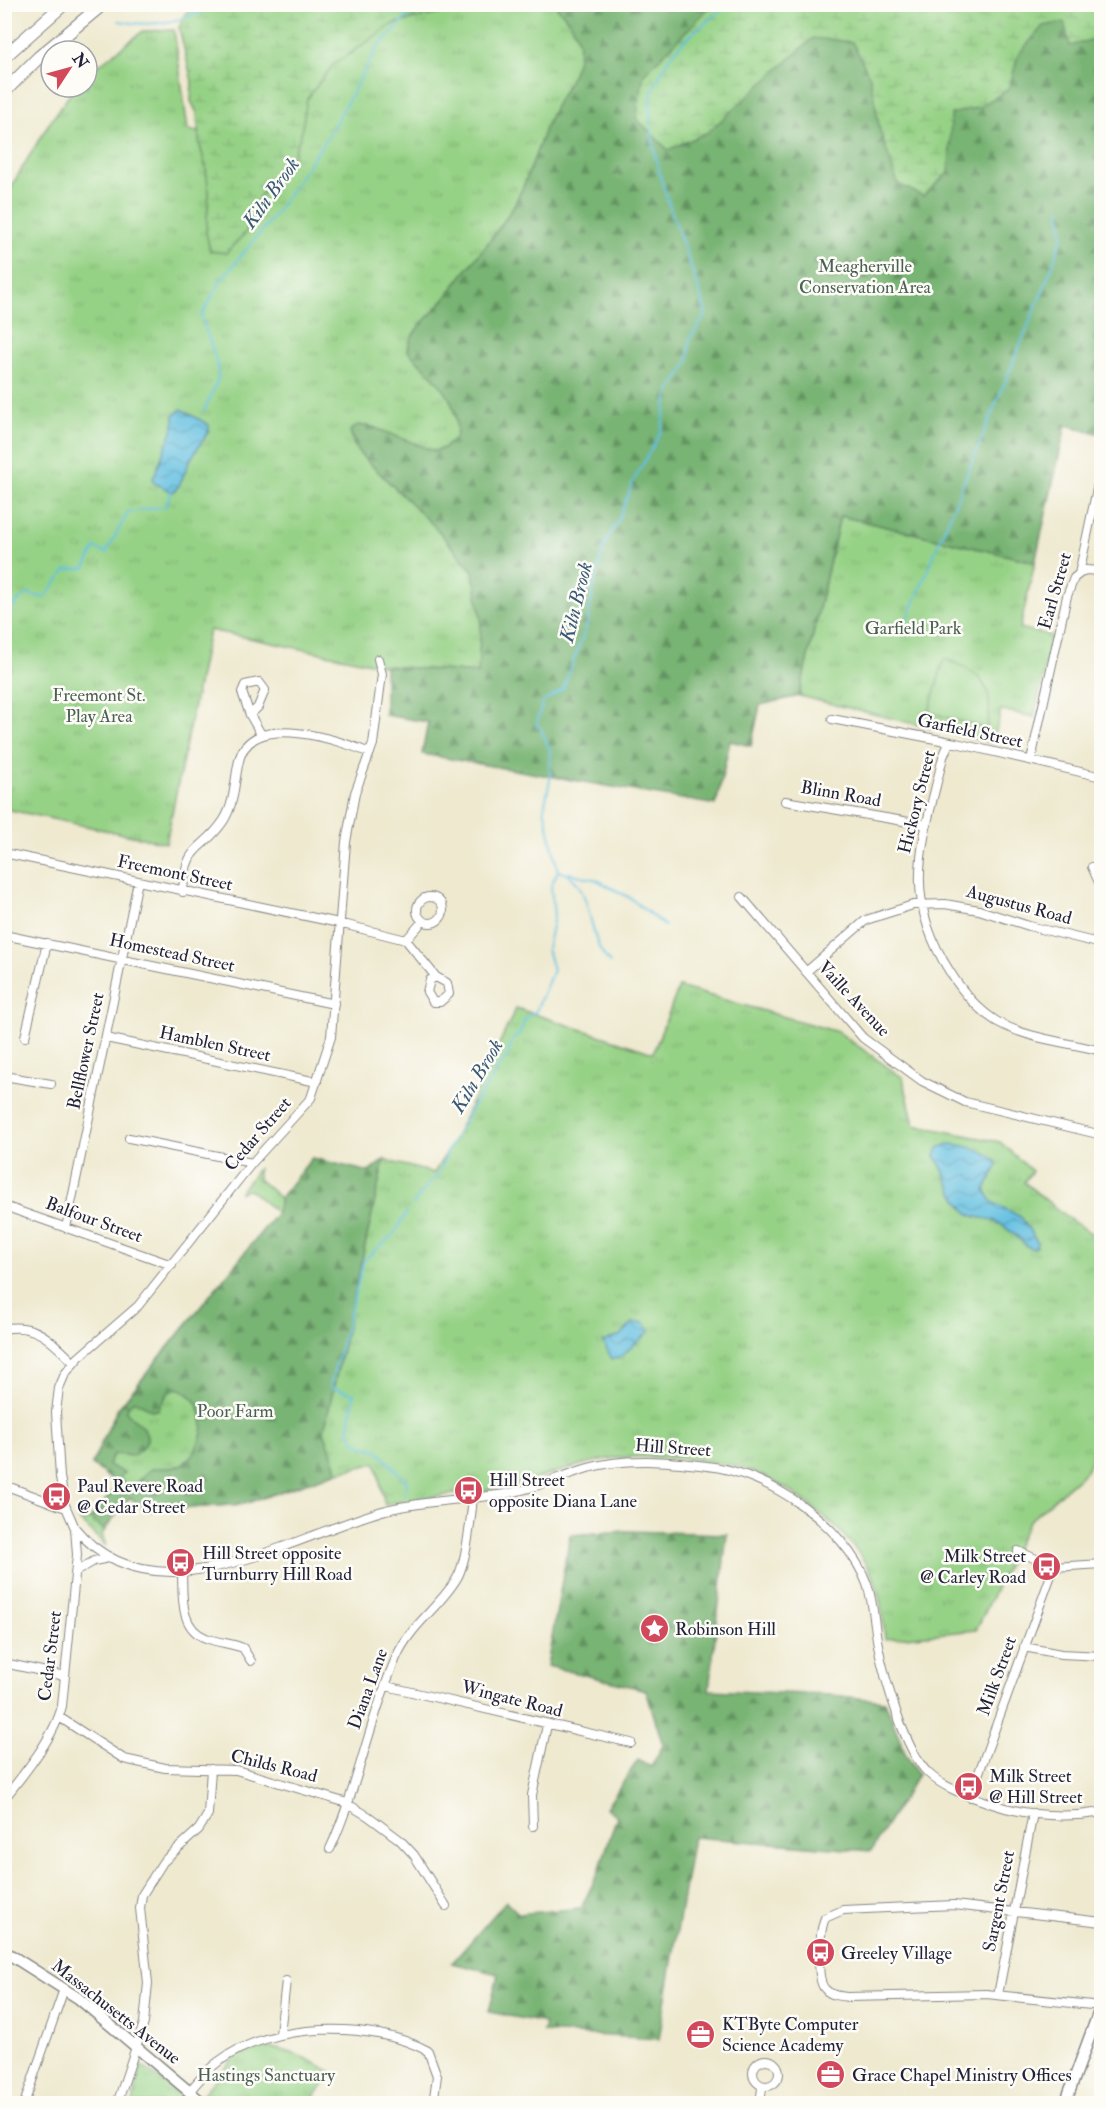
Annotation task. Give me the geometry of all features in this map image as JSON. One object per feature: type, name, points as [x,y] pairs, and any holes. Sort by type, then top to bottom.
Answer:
[{"type":"highway","points":[[4,57],[64,4]]},
{"type":"highway","points":[[4,92],[39,57],[103,4]]},
{"type":"main road","name":"Massachusetts Avenue","points":[[4,1951],[64,1989],[204,2103]]},
{"type":"main road","points":[[1065,2103],[1101,2004]]},
{"type":"street","name":"Earl Street","points":[[1031,760],[1066,596],[1074,578],[1079,574],[1101,465]]},
{"type":"street","points":[[1079,574],[1085,570],[1101,571]]},
{"type":"street","name":"Cedar Street","points":[[4,1799],[59,1717],[65,1676],[77,1571],[75,1528],[66,1508],[61,1482],[56,1408],[61,1382],[74,1363],[138,1306],[252,1164],[311,1098],[331,1037],[346,842],[353,803],[370,753],[380,706],[382,674],[378,658]]},
{"type":"street","points":[[250,715],[261,734]]},
{"type":"street","name":"Garfield Street","points":[[832,719],[1031,760],[1101,777]]},
{"type":"street","points":[[183,892],[183,874],[192,852],[223,822],[229,811],[241,755],[249,742],[261,734],[273,731],[310,735],[370,753]]},
{"type":"street","name":"Hickory Street","points":[[949,743],[943,757],[920,852],[918,881],[932,940],[964,993],[996,1021],[1032,1035],[1101,1050]]},
{"type":"street","name":"Blinn Road","points":[[785,801],[927,825]]},
{"type":"street","name":"Freemont Street","points":[[4,853],[339,923],[406,940]]},
{"type":"street","points":[[1092,867],[1101,889]]},
{"type":"street","name":"Bellflower Street","points":[[66,1228],[138,881]]},
{"type":"street","name":"Vaille Avenue","points":[[742,897],[863,1038],[900,1066],[943,1092],[981,1106],[1101,1135]]},
{"type":"street","name":"Augustus Road","points":[[806,972],[866,920],[880,914],[922,905],[945,904],[980,910],[1029,926],[1099,943]]},
{"type":"street","points":[[1099,943],[1101,918]]},
{"type":"street","points":[[423,921],[406,940],[436,977]]},
{"type":"street","name":"Homestead Street","points":[[4,935],[334,1004]]},
{"type":"street","points":[[25,1037],[47,943]]},
{"type":"street","name":"Hamblen Street","points":[[106,1038],[317,1082]]},
{"type":"street","points":[[4,1076],[51,1084]]},
{"type":"street","points":[[129,1138],[252,1164]]},
{"type":"street","name":"Balfour Street","points":[[4,1206],[172,1265]]},
{"type":"street","points":[[4,1329],[25,1326],[38,1331],[74,1363]]},
{"type":"street","name":"Hill Street","points":[[75,1528],[95,1548],[110,1558],[136,1566],[182,1572],[232,1564],[386,1510],[519,1491],[590,1468],[628,1461],[662,1461],[729,1469],[750,1475],[775,1488],[817,1519],[855,1558],[871,1597],[883,1668],[913,1753],[926,1771],[940,1783],[970,1797],[1017,1812],[1061,1815],[1101,1812]]},
{"type":"street","points":[[4,1485],[66,1508]]},
{"type":"street","name":"Diana Lane","points":[[330,1849],[348,1805],[386,1686],[404,1641],[450,1589],[459,1575],[473,1497]]},
{"type":"street","points":[[1018,1551],[1054,1567],[1101,1564]]},
{"type":"street","points":[[77,1571],[94,1561],[110,1558]]},
{"type":"street","name":"Milk Street","points":[[970,1797],[1054,1567]]},
{"type":"street","points":[[182,1572],[183,1608],[193,1630],[203,1638],[243,1648],[251,1661]]},
{"type":"street","points":[[1024,1647],[1061,1654],[1101,1656]]},
{"type":"street","points":[[4,1663],[65,1676]]},
{"type":"street","name":"Wingate Road","points":[[386,1686],[631,1743]]},
{"type":"street","name":"Childs Road","points":[[59,1717],[124,1759],[165,1768],[236,1770],[297,1787],[348,1805],[383,1826],[414,1855],[446,1906]]},
{"type":"street","points":[[533,1826],[532,1795],[548,1725]]},
{"type":"street","points":[[117,2103],[144,2023],[148,1983],[140,1908],[142,1895],[163,1862],[199,1829],[208,1814],[211,1769]]},
{"type":"street","name":"Sargent Street","points":[[998,1995],[1033,1814]]},
{"type":"street","points":[[1101,1922],[954,1905],[843,1910],[825,1918],[822,1925],[822,1983],[825,1990],[834,1995],[848,1997],[998,1995],[1101,2004]]},
{"type":"street","points":[[280,2034],[286,1981]]},
{"type":"street","points":[[24,2103],[64,1989]]},
{"type":"street","points":[[189,2092],[218,2061],[280,2034],[344,2031],[377,2034],[412,2043],[428,2051],[437,2076],[433,2103]]},
{"type":"street","points":[[760,2103],[762,2088]]},
{"type":"green space","points":[[197,4],[460,5],[447,12],[393,24],[333,65],[307,99],[301,134],[292,158],[279,179],[261,194],[246,232],[226,253],[210,251],[206,232],[209,193],[206,169],[199,141],[197,113],[191,101],[192,81],[179,28],[184,15]]},
{"type":"green space","name":"Freemont St. Play Area","points":[[260,5],[676,5],[478,673],[385,666],[209,630],[166,843],[5,809],[5,197],[46,128],[67,99],[99,99],[99,65],[143,31],[174,30],[188,130],[253,144]]},
{"type":"green space","name":"Meagherville Conservation Area","points":[[554,5],[1101,5],[1101,434],[1066,425],[1035,562],[840,516],[799,696],[760,705],[751,746],[730,741],[716,805],[422,754],[428,722],[385,715],[385,666],[478,673],[481,618],[473,571],[436,528],[360,454],[354,445],[350,431],[358,425],[373,427],[434,451],[444,448],[456,437],[457,423],[450,399],[443,388],[408,351],[409,343],[417,329],[446,297],[494,235],[516,202],[550,117],[573,73],[578,60],[579,47],[576,34],[568,20]]},
{"type":"green space","points":[[712,5],[1101,5],[1101,37],[1070,46],[1064,22],[1043,26],[1018,55],[1009,89],[979,107],[951,114],[949,172],[923,196],[898,184],[880,131],[870,77],[852,42],[813,38],[708,132],[668,150],[636,118],[644,74]]},
{"type":"green space","name":"Garfield Park","points":[[840,515],[1035,562],[1020,628],[1052,636],[1034,717],[1001,710],[993,743],[799,696]]},
{"type":"green space","points":[[944,659],[968,669],[977,676],[988,692],[989,715],[986,729],[929,712]]},
{"type":"green space","points":[[679,987],[838,1032],[903,1078],[914,1125],[1000,1142],[1032,1171],[1024,1182],[1068,1218],[1101,1240],[1101,1437],[1086,1471],[1028,1522],[976,1630],[885,1639],[876,1585],[856,1550],[841,1533],[806,1502],[769,1479],[722,1463],[647,1457],[616,1458],[588,1463],[506,1487],[385,1505],[376,1463],[338,1472],[244,1504],[147,1511],[129,1497],[102,1534],[106,1546],[76,1517],[81,1520],[91,1519],[118,1485],[92,1464],[117,1410],[277,1213],[251,1191],[246,1190],[239,1193],[258,1169],[258,1179],[280,1198],[312,1158],[369,1172],[384,1160],[434,1173],[453,1142],[516,1008],[653,1053]]},
{"type":"green space","name":"Poor Farm","points":[[312,1158],[369,1172],[384,1160],[324,1431],[338,1472],[244,1504],[147,1511],[130,1497],[104,1530],[90,1519],[118,1485],[92,1464],[117,1410],[277,1213],[280,1198]],"holes":[[[177,1388],[192,1398],[201,1414],[202,1429],[198,1445],[194,1453],[182,1464],[172,1468],[149,1470],[132,1489],[119,1478],[124,1473],[108,1465],[114,1454],[132,1456],[146,1443],[146,1432],[126,1411],[131,1402],[135,1400],[151,1410],[158,1410],[168,1393]]]},
{"type":"green space","points":[[625,1531],[727,1534],[709,1690],[832,1695],[885,1701],[906,1755],[918,1774],[871,1851],[693,1837],[659,2039],[543,2032],[545,2023],[489,2012],[498,1974],[452,1963],[506,1901],[519,1914],[581,1908],[599,1871],[617,1816],[606,1808],[638,1760],[651,1767],[663,1745],[646,1690],[547,1666],[570,1535]]},
{"type":"green space","name":"Hastings Sanctuary","points":[[258,2047],[288,2052],[334,2073],[309,2103],[204,2104],[198,2099],[237,2055]]},
{"type":"green space","points":[[141,2065],[189,2102],[190,2103],[133,2103]]},
{"type":"water","points":[[181,409],[209,425],[209,431],[190,460],[179,486],[173,492],[154,483],[153,479],[174,426],[174,416]]},
{"type":"water","points":[[949,1144],[976,1149],[994,1160],[998,1165],[985,1189],[992,1202],[1021,1217],[1037,1242],[1036,1247],[1032,1249],[995,1221],[976,1217],[965,1210],[935,1156],[938,1148]]},
{"type":"water","points":[[633,1323],[644,1323],[650,1331],[619,1358],[612,1359],[603,1342],[621,1335]]},
{"type":"waterway","points":[[119,21],[145,24],[170,22],[194,15],[218,4]]},
{"type":"waterway","name":"Kiln Brook","points":[[204,411],[218,379],[217,363],[201,316],[222,279],[274,216],[328,136],[379,45],[420,4]]},
{"type":"waterway","name":"Kiln Brook","points":[[413,1205],[429,1183],[438,1176],[448,1150],[471,1109],[508,1055],[512,1041],[520,1033],[525,1019],[536,1011],[553,970],[547,949],[554,917],[551,886],[558,871],[544,808],[550,780],[550,750],[541,729],[536,725],[543,702],[563,689],[587,625],[595,579],[604,546],[618,521],[634,480],[661,432],[668,395],[688,362],[690,338],[706,315],[662,183],[651,129],[650,102],[652,92],[668,60],[690,35],[729,4]]},
{"type":"waterway","points":[[906,623],[1051,270],[1063,235],[1060,209]]},
{"type":"waterway","name":"Kiln Brook","points":[[4,618],[19,600],[28,594],[44,598],[66,570],[85,568],[95,548],[106,553],[128,512],[166,506],[172,489]]},
{"type":"waterway","points":[[558,871],[568,875],[582,891],[595,937],[602,953],[610,963]]},
{"type":"waterway","points":[[569,873],[597,880],[630,898],[665,926]]},
{"type":"waterway","name":"Kiln Brook","points":[[404,1497],[407,1482],[377,1450],[358,1444],[354,1440],[349,1429],[354,1394],[330,1387],[364,1260],[394,1234],[407,1212]]},
{"type":"place","name":"Hill Street opposite Diana Lane","points":[[468,1490]]},
{"type":"place","name":"Paul Revere Road @ Cedar Street","points":[[56,1496]]},
{"type":"place","name":"Hill Street opposite Turnburry Hill Road","points":[[181,1563]]},
{"type":"place","name":"Milk Street @ Carley Road","points":[[1047,1566]]},
{"type":"place","name":"Robinson Hill","points":[[654,1629]]},
{"type":"place","name":"Milk Street @ Hill Street","points":[[968,1786]]},
{"type":"place","name":"Greeley Village","points":[[820,1953]]},
{"type":"place","name":"KTByte Computer Science Academy","points":[[701,2034]]},
{"type":"place","name":"Grace Chapel Ministry Offices","points":[[831,2075]]}]
